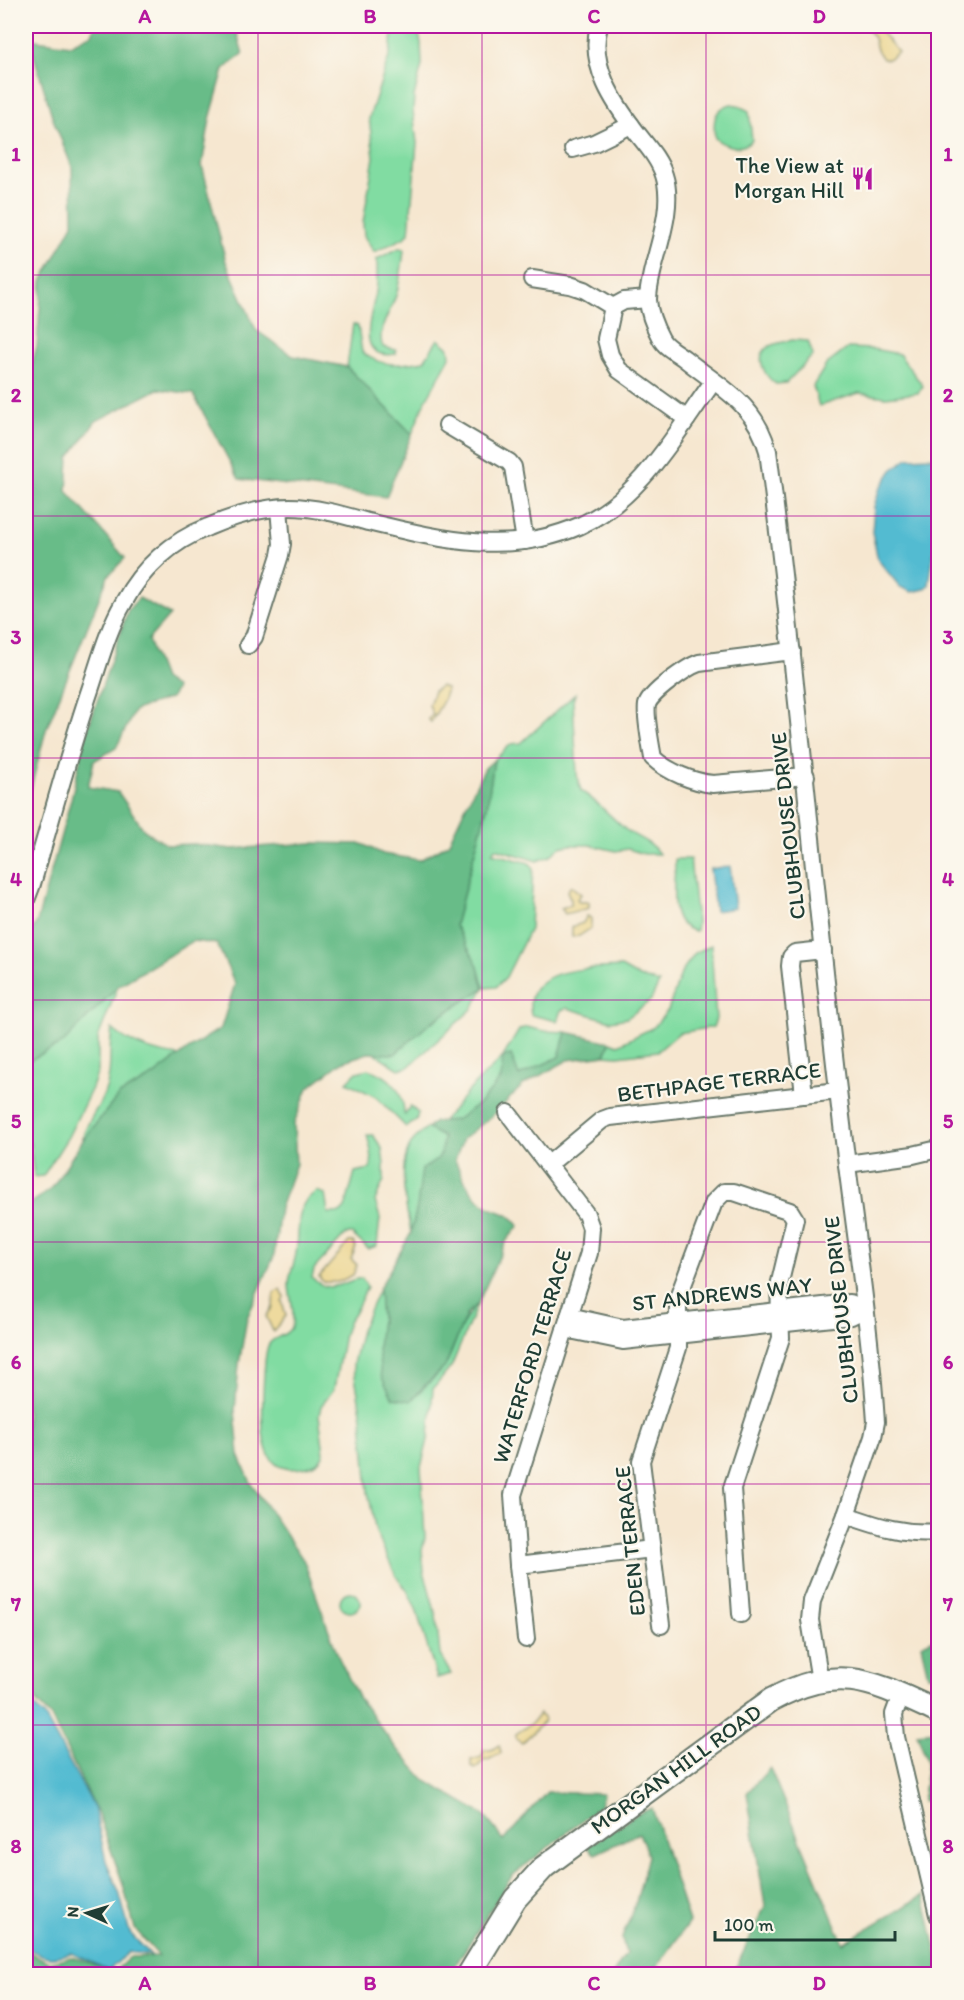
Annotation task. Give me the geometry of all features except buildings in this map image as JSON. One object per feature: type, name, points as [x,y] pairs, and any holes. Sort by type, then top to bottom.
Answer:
[{"type":"main road","name":"MORGAN HILL ROAD","points":[[469,1974],[515,1899],[529,1881],[550,1861],[771,1700],[798,1688],[839,1678],[881,1686],[939,1712]]},
{"type":"street","name":"CLUBHOUSE DRIVE","points":[[599,26],[596,37],[604,83],[659,164],[668,191],[648,299],[651,319],[663,342],[713,382],[728,391],[751,412],[763,432],[768,451],[806,776],[838,1091],[865,1309],[876,1422],[846,1515],[812,1601],[810,1611],[820,1681]]},
{"type":"street","points":[[573,149],[594,144],[631,125]]},
{"type":"street","points":[[531,279],[570,285],[585,290],[613,307]]},
{"type":"street","points":[[648,299],[624,301],[613,307],[606,339],[610,356],[619,370],[687,418]]},
{"type":"street","points":[[26,900],[76,730],[107,639],[124,601],[149,565],[194,532],[229,518],[254,511],[279,508],[307,508],[419,534],[460,541],[497,544],[554,536],[604,512],[642,479],[713,382]]},
{"type":"street","points":[[447,425],[509,462],[513,467],[525,541]]},
{"type":"street","points":[[248,645],[254,638],[280,555],[282,544],[279,508]]},
{"type":"street","points":[[792,651],[699,663],[687,667],[647,703],[648,720],[654,758],[702,783],[806,776]]},
{"type":"street","points":[[804,1095],[790,966],[791,957],[795,953],[823,950]]},
{"type":"street","name":"BETHPAGE TERRACE","points":[[549,1164],[602,1120],[610,1117],[838,1091]]},
{"type":"street","name":"WATERFORD TERRACE","points":[[508,1113],[586,1214],[591,1228],[589,1253],[513,1496],[526,1639]]},
{"type":"street","points":[[847,1164],[939,1149]]},
{"type":"street","name":"EDEN TERRACE","points":[[661,1625],[641,1461],[678,1348],[678,1298],[714,1202],[724,1192],[734,1192],[790,1211],[795,1219],[779,1286],[780,1317]]},
{"type":"street","name":"ST ANDREWS WAY","points":[[567,1322],[623,1328],[678,1328],[780,1317],[850,1303],[865,1309]]},
{"type":"street","points":[[741,1614],[732,1488],[781,1338],[780,1317]]},
{"type":"street","points":[[846,1515],[886,1529],[906,1532],[939,1532]]},
{"type":"street","points":[[518,1565],[652,1549]]},
{"type":"street","points":[[901,1695],[894,1710],[896,1737],[939,1915]]},
{"type":"green space","points":[[95,26],[235,26],[243,54],[224,69],[210,119],[202,165],[226,262],[256,330],[293,356],[347,367],[412,434],[386,497],[239,479],[193,394],[158,389],[96,421],[69,458],[67,491],[125,558],[108,576],[46,730],[26,806],[26,387],[37,346],[42,281],[73,224],[72,167],[53,119],[29,39],[70,45],[92,34]]},
{"type":"green space","points":[[393,26],[417,26],[421,43],[422,65],[414,96],[413,111],[417,143],[409,233],[404,238],[374,252],[364,236],[363,223],[374,157],[369,118],[390,54]]},
{"type":"green space","points":[[731,104],[749,111],[752,140],[744,146],[724,144],[715,138],[716,117],[721,109]]},
{"type":"green space","points":[[399,248],[404,249],[398,287],[381,334],[383,347],[396,350],[396,354],[383,354],[374,350],[368,334],[377,288],[377,259]]},
{"type":"green space","points":[[353,324],[358,326],[362,352],[384,363],[424,361],[438,339],[449,348],[450,357],[424,404],[412,434],[347,367]]},
{"type":"green space","points":[[792,340],[808,341],[813,355],[786,383],[776,384],[765,372],[761,361],[762,356],[768,347]]},
{"type":"green space","points":[[848,348],[873,349],[899,354],[923,386],[918,393],[886,397],[859,393],[819,406],[813,386],[826,365]]},
{"type":"green space","points":[[139,598],[170,615],[148,640],[163,679],[176,688],[171,698],[135,710],[116,748],[94,761],[88,787],[118,792],[144,830],[167,845],[194,844],[232,849],[311,843],[362,844],[383,854],[420,860],[448,844],[485,768],[494,760],[487,807],[455,925],[477,964],[484,988],[430,1023],[395,1054],[368,1053],[342,1062],[308,1088],[294,1124],[296,1164],[280,1208],[274,1256],[247,1318],[239,1364],[235,1410],[239,1455],[251,1483],[304,1561],[338,1656],[358,1697],[392,1743],[426,1781],[483,1814],[504,1840],[547,1792],[603,1794],[600,1806],[512,1876],[453,1969],[460,1974],[26,1974],[26,1951],[49,1962],[71,1957],[115,1971],[130,1957],[159,1956],[135,1929],[122,1881],[98,1814],[51,1717],[26,1691],[26,1207],[52,1188],[82,1141],[119,1095],[153,1076],[188,1049],[221,1028],[235,984],[217,944],[193,941],[118,986],[63,1043],[26,1062],[26,940],[37,922],[71,799],[86,734],[128,610]]},
{"type":"green space","points":[[575,694],[573,701],[577,775],[581,791],[625,829],[648,843],[659,854],[644,854],[628,849],[616,851],[590,845],[570,845],[560,847],[550,856],[537,861],[495,848],[492,853],[529,863],[533,867],[530,929],[506,977],[496,987],[484,988],[477,964],[455,925],[487,807],[494,760],[511,744],[521,743]]},
{"type":"green space","points":[[675,859],[690,859],[696,931],[679,921],[676,912]]},
{"type":"green space","points":[[711,945],[716,1019],[713,1027],[679,1033],[658,1051],[618,1056],[605,1055],[610,1042],[618,1045],[654,1027],[668,1010],[682,971],[695,953]]},
{"type":"green space","points":[[621,967],[639,977],[659,983],[651,1000],[627,1018],[611,1021],[567,1008],[561,1010],[557,1021],[531,1015],[531,999],[536,987],[547,979],[560,973],[576,970]]},
{"type":"green space","points":[[118,986],[98,1038],[98,1071],[92,1088],[68,1137],[43,1176],[34,1177],[30,1144],[26,1138],[26,1062],[63,1043]]},
{"type":"green space","points":[[484,988],[472,1009],[408,1067],[399,1069],[374,1053],[395,1054],[430,1023]]},
{"type":"green space","points":[[526,1027],[566,1032],[559,1057],[519,1076],[511,1055],[501,1079],[480,1103],[456,1120],[443,1121],[473,1086],[503,1057],[519,1030]]},
{"type":"green space","points":[[112,1029],[127,1040],[143,1047],[179,1056],[153,1076],[119,1095],[82,1141],[107,1086]]},
{"type":"green space","points":[[566,1032],[610,1042],[605,1055],[568,1060],[523,1085],[492,1116],[463,1139],[455,1160],[466,1184],[484,1204],[511,1217],[519,1226],[507,1240],[477,1305],[467,1313],[445,1367],[411,1401],[393,1398],[381,1376],[378,1349],[381,1319],[379,1289],[411,1233],[422,1169],[436,1160],[442,1150],[443,1137],[427,1128],[435,1122],[456,1120],[480,1103],[501,1079],[503,1057],[511,1055],[519,1076],[559,1057]]},
{"type":"green space","points":[[368,1069],[383,1075],[394,1085],[401,1098],[404,1114],[410,1106],[418,1113],[416,1121],[406,1127],[376,1097],[347,1082],[357,1072]]},
{"type":"green space","points":[[427,1128],[443,1137],[442,1150],[417,1207],[411,1233],[404,1186],[405,1161],[413,1141]]},
{"type":"green space","points":[[367,1135],[373,1135],[382,1148],[384,1165],[384,1180],[375,1201],[380,1218],[377,1246],[368,1249],[352,1234],[346,1234],[314,1269],[312,1278],[331,1287],[362,1278],[367,1287],[344,1334],[334,1389],[321,1406],[319,1415],[324,1453],[316,1463],[310,1466],[296,1469],[282,1467],[270,1457],[264,1439],[264,1372],[269,1344],[288,1332],[292,1325],[289,1280],[295,1257],[300,1212],[305,1202],[317,1191],[325,1194],[328,1213],[340,1213],[345,1208],[355,1172],[370,1169],[372,1156]]},
{"type":"green space","points":[[379,1289],[381,1319],[378,1349],[420,1392],[444,1368],[463,1325],[477,1305],[451,1367],[433,1389],[429,1436],[421,1467],[425,1538],[422,1550],[424,1571],[436,1615],[440,1655],[451,1674],[437,1678],[416,1609],[407,1590],[396,1576],[376,1532],[368,1492],[362,1418],[353,1364],[361,1330]]},
{"type":"green space","points":[[346,1592],[354,1592],[360,1598],[360,1606],[354,1612],[346,1612],[340,1606],[340,1598]]},
{"type":"green space","points":[[938,1637],[938,1676],[928,1675],[921,1645]]},
{"type":"green space","points":[[936,1731],[938,1733],[938,1804],[923,1801],[927,1761],[917,1733]]},
{"type":"green space","points":[[770,1768],[843,1943],[924,1895],[938,1959],[938,1974],[733,1974],[765,1906],[747,1793]]},
{"type":"green space","points":[[652,1808],[689,1922],[652,1974],[613,1974],[626,1954],[622,1938],[636,1902],[648,1856],[639,1833],[595,1854],[587,1847],[637,1814]]},
{"type":"sand","points":[[865,26],[876,26],[898,52],[888,59],[883,59],[877,50],[874,38]]},
{"type":"sand","points":[[441,686],[447,689],[431,722],[428,719],[433,715],[429,705],[434,691]]},
{"type":"sand","points":[[571,886],[581,894],[577,899],[579,902],[589,902],[589,908],[565,914],[561,908],[571,905],[567,891]]},
{"type":"sand","points":[[587,916],[591,918],[591,928],[579,936],[572,937],[572,927],[583,923]]},
{"type":"sand","points":[[349,1242],[353,1242],[356,1247],[351,1259],[357,1265],[353,1275],[338,1282],[323,1282],[319,1277]]},
{"type":"sand","points":[[281,1289],[286,1316],[273,1331],[266,1316],[273,1307],[274,1293]]},
{"type":"sand","points":[[539,1714],[544,1719],[543,1722],[522,1743],[516,1739],[516,1734],[532,1723]]},
{"type":"sand","points":[[499,1745],[501,1753],[488,1760],[485,1759],[475,1769],[471,1766],[471,1760],[482,1757],[484,1750],[491,1750]]},
{"type":"water","points":[[932,457],[938,460],[938,539],[934,549],[929,585],[925,589],[912,592],[900,587],[878,560],[872,532],[874,507],[879,490],[892,470],[908,458]]},
{"type":"water","points":[[730,866],[735,908],[715,911],[710,869]]},
{"type":"water","points":[[26,1698],[45,1717],[94,1807],[106,1861],[119,1892],[130,1933],[151,1955],[129,1952],[109,1970],[71,1953],[48,1957],[26,1947]]},
{"type":"place","name":"The View at Morgan Hill","points":[[862,178]]}]
